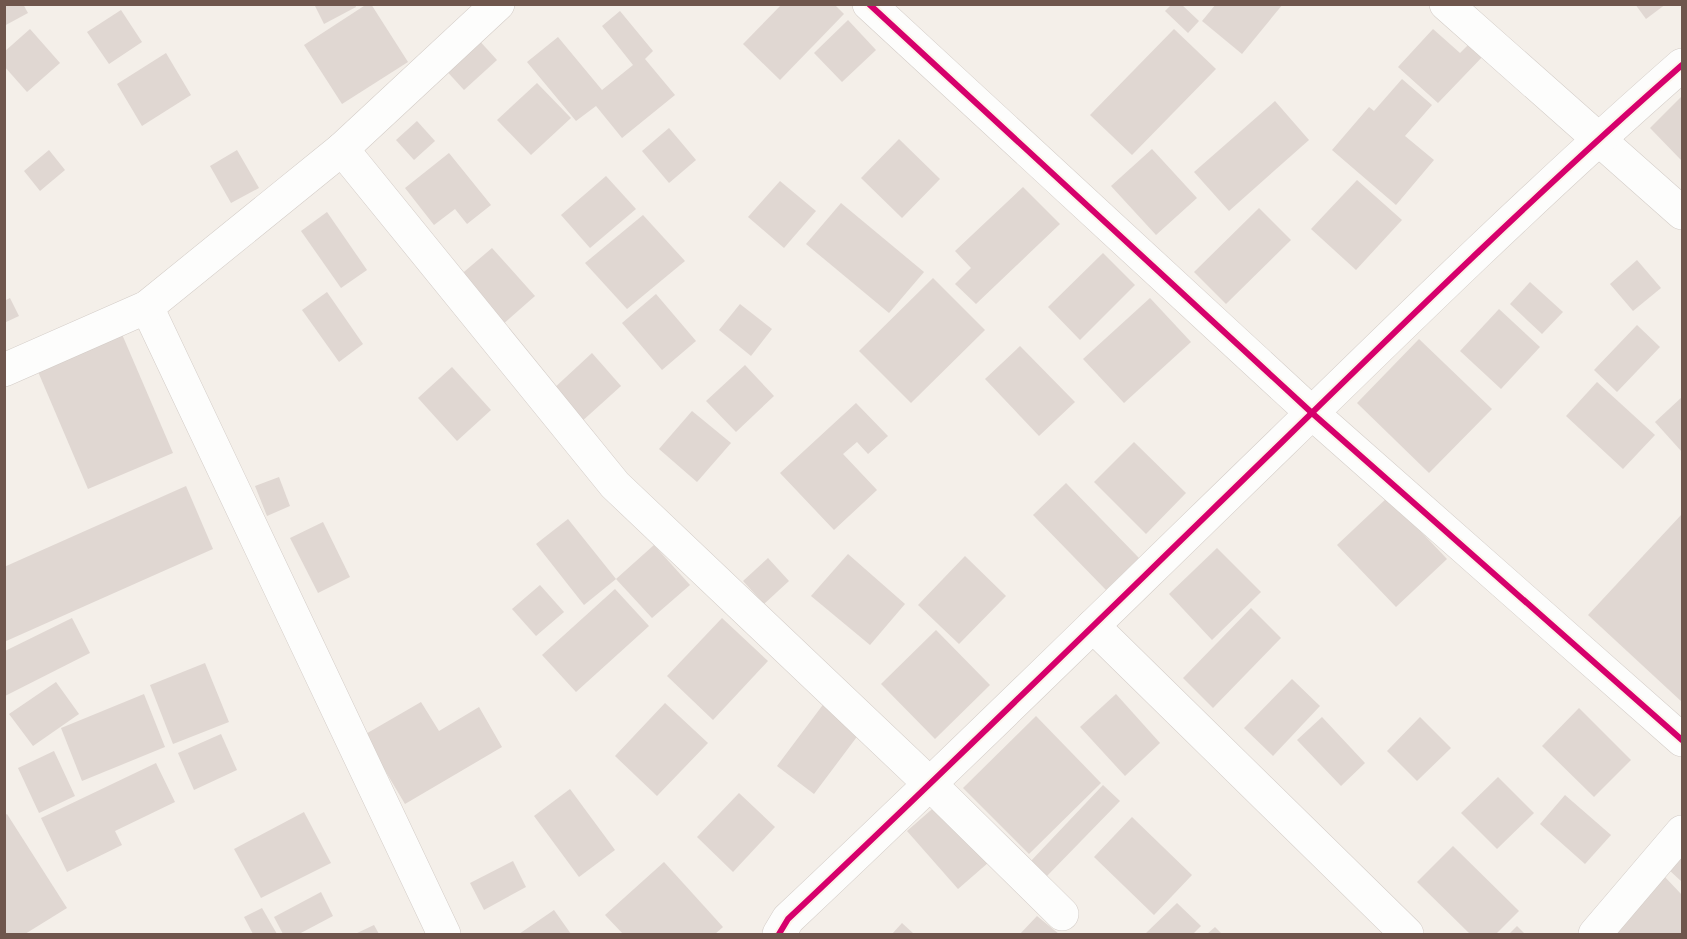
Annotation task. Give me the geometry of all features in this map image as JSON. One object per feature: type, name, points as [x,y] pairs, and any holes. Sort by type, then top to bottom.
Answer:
[{"type":"street","points":[[4,370],[147,307],[342,149],[498,4]]},
{"type":"street","points":[[869,4],[1312,413],[1683,740]]},
{"type":"street","points":[[1446,4],[1683,213]]},
{"type":"street","points":[[779,934],[788,920],[931,785],[1399,327],[1599,138],[1683,65]]},
{"type":"street","points":[[342,149],[615,485],[931,785],[1062,914]]},
{"type":"street","points":[[147,307],[444,934]]},
{"type":"street","points":[[1093,626],[1407,934]]},
{"type":"street","points":[[1595,934],[1683,832]]},
{"type":"building","points":[[4,4],[23,4],[28,13],[4,26]]},
{"type":"building","points":[[314,4],[355,4],[356,7],[324,24]]},
{"type":"building","points":[[367,4],[371,4],[408,62],[342,104],[304,45]]},
{"type":"building","points":[[782,4],[834,4],[844,14],[780,80],[743,44]]},
{"type":"building","points":[[1172,4],[1181,4],[1199,21],[1188,33],[1165,11]]},
{"type":"building","points":[[1216,4],[1283,4],[1242,54],[1202,21]]},
{"type":"building","points":[[1635,4],[1666,4],[1646,19]]},
{"type":"building","points":[[121,10],[142,42],[109,64],[87,32]]},
{"type":"building","points":[[620,11],[653,51],[645,59],[675,95],[622,138],[596,106],[576,121],[527,62],[558,37],[602,90],[633,65],[602,26]]},
{"type":"building","points":[[848,20],[876,50],[842,82],[814,53]]},
{"type":"building","points":[[30,29],[60,63],[27,92],[4,66],[4,52]]},
{"type":"building","points":[[1174,29],[1216,69],[1132,155],[1090,115]]},
{"type":"building","points":[[1433,29],[1460,53],[1472,41],[1486,53],[1438,103],[1398,67]]},
{"type":"building","points":[[476,37],[497,60],[464,90],[443,67]]},
{"type":"building","points":[[166,53],[191,95],[142,126],[117,84]]},
{"type":"building","points":[[1402,79],[1432,105],[1405,136],[1434,160],[1396,205],[1332,150],[1369,107],[1374,111]]},
{"type":"building","points":[[537,83],[571,118],[531,155],[497,120]]},
{"type":"building","points":[[1682,96],[1682,161],[1650,128]]},
{"type":"building","points":[[1275,101],[1309,140],[1229,211],[1194,172]]},
{"type":"building","points":[[417,121],[435,141],[414,160],[396,140]]},
{"type":"building","points":[[669,128],[696,160],[669,183],[642,151]]},
{"type":"building","points":[[899,139],[940,179],[902,218],[861,178]]},
{"type":"building","points":[[1152,149],[1197,198],[1156,235],[1111,186]]},
{"type":"building","points":[[49,150],[65,170],[40,191],[24,171]]},
{"type":"building","points":[[237,150],[259,188],[231,203],[210,166]]},
{"type":"building","points":[[449,153],[491,205],[467,224],[455,209],[434,225],[405,188]]},
{"type":"building","points":[[606,176],[636,209],[590,248],[561,215]]},
{"type":"building","points":[[1357,180],[1402,220],[1356,270],[1311,229]]},
{"type":"building","points":[[780,181],[816,211],[784,248],[748,217]]},
{"type":"building","points":[[1023,187],[1060,224],[976,304],[955,284],[971,268],[955,251]]},
{"type":"building","points":[[841,203],[924,272],[889,313],[806,244]]},
{"type":"building","points":[[1259,208],[1291,240],[1226,304],[1194,272]]},
{"type":"building","points":[[327,212],[367,270],[341,288],[301,231]]},
{"type":"building","points":[[643,215],[685,261],[627,309],[585,263]]},
{"type":"building","points":[[492,248],[535,296],[501,326],[458,277]]},
{"type":"building","points":[[1103,253],[1135,285],[1080,340],[1048,307]]},
{"type":"building","points":[[1637,260],[1661,288],[1633,311],[1610,284]]},
{"type":"building","points":[[933,278],[985,330],[911,403],[859,351]]},
{"type":"building","points":[[1530,282],[1563,312],[1542,334],[1510,304]]},
{"type":"building","points":[[327,292],[363,344],[339,362],[302,310]]},
{"type":"building","points":[[656,294],[696,341],[662,370],[622,323]]},
{"type":"building","points":[[10,298],[19,316],[4,323],[4,301]]},
{"type":"building","points":[[1150,298],[1191,342],[1124,403],[1083,359]]},
{"type":"building","points":[[740,304],[772,329],[751,356],[719,330]]},
{"type":"building","points":[[1499,309],[1540,347],[1501,389],[1460,351]]},
{"type":"building","points":[[1637,325],[1660,347],[1617,392],[1594,370]]},
{"type":"building","points":[[121,332],[173,453],[88,489],[36,367]]},
{"type":"building","points":[[1419,339],[1492,409],[1429,473],[1357,403]]},
{"type":"building","points":[[1020,346],[1075,402],[1039,436],[985,379]]},
{"type":"building","points":[[592,353],[621,386],[580,423],[551,391]]},
{"type":"building","points":[[745,365],[774,396],[736,432],[706,401]]},
{"type":"building","points":[[452,367],[491,410],[457,441],[418,398]]},
{"type":"building","points":[[1597,382],[1655,435],[1623,469],[1566,416]]},
{"type":"building","points":[[1682,397],[1682,452],[1655,422]]},
{"type":"building","points":[[856,403],[888,436],[868,454],[857,442],[843,454],[877,490],[834,530],[780,473]]},
{"type":"building","points":[[692,411],[731,443],[697,482],[659,449]]},
{"type":"building","points":[[1134,442],[1186,493],[1146,534],[1094,482]]},
{"type":"building","points":[[279,477],[290,506],[267,516],[255,486]]},
{"type":"building","points":[[1066,483],[1139,558],[1106,590],[1033,515]]},
{"type":"building","points":[[186,486],[213,549],[4,642],[4,567]]},
{"type":"building","points":[[1388,497],[1447,559],[1396,607],[1337,545]]},
{"type":"building","points":[[1682,514],[1682,702],[1588,615]]},
{"type":"building","points":[[568,519],[616,579],[584,605],[536,544]]},
{"type":"building","points":[[323,522],[350,577],[318,593],[290,538]]},
{"type":"building","points":[[654,545],[690,585],[652,618],[616,579]]},
{"type":"building","points":[[1217,548],[1261,592],[1212,640],[1169,594]]},
{"type":"building","points":[[848,554],[905,604],[870,645],[811,596]]},
{"type":"building","points":[[965,556],[1006,596],[959,644],[918,605]]},
{"type":"building","points":[[768,558],[789,581],[764,604],[743,581]]},
{"type":"building","points":[[540,585],[564,612],[536,636],[512,609]]},
{"type":"building","points":[[615,589],[649,626],[576,692],[542,655]]},
{"type":"building","points":[[1251,608],[1281,638],[1213,708],[1183,678]]},
{"type":"building","points":[[72,618],[90,653],[5,696],[5,651]]},
{"type":"building","points":[[722,618],[768,661],[713,720],[667,676]]},
{"type":"building","points":[[936,630],[990,685],[935,739],[881,684]]},
{"type":"building","points":[[205,663],[229,722],[173,744],[150,685]]},
{"type":"building","points":[[1292,679],[1320,706],[1273,756],[1244,728]]},
{"type":"building","points":[[56,682],[79,714],[33,746],[9,714]]},
{"type":"building","points":[[144,694],[165,747],[82,781],[61,728]]},
{"type":"building","points":[[1116,694],[1160,743],[1125,776],[1080,727]]},
{"type":"building","points":[[421,702],[439,731],[479,707],[502,747],[405,804],[364,735]]},
{"type":"building","points":[[825,702],[862,730],[814,794],[777,766]]},
{"type":"building","points":[[665,703],[708,743],[657,796],[615,756]]},
{"type":"building","points":[[1579,708],[1631,760],[1594,797],[1542,746]]},
{"type":"building","points":[[1036,716],[1101,783],[1029,854],[963,788]]},
{"type":"building","points":[[1322,717],[1365,763],[1341,786],[1297,740]]},
{"type":"building","points":[[1420,717],[1451,748],[1417,781],[1387,751]]},
{"type":"building","points":[[221,734],[237,770],[194,790],[178,753]]},
{"type":"building","points":[[54,751],[75,796],[39,813],[18,768]]},
{"type":"building","points":[[156,763],[175,802],[115,831],[122,845],[67,872],[41,818]]},
{"type":"building","points":[[1498,777],[1534,813],[1497,849],[1461,813]]},
{"type":"building","points":[[1103,785],[1120,801],[1046,877],[1030,862]]},
{"type":"building","points":[[570,789],[615,850],[579,877],[534,816]]},
{"type":"building","points":[[739,793],[775,827],[733,872],[697,837]]},
{"type":"building","points":[[1565,795],[1611,835],[1585,864],[1540,824]]},
{"type":"building","points":[[938,804],[989,862],[958,889],[907,831]]},
{"type":"building","points":[[304,812],[331,863],[261,898],[234,849]]},
{"type":"building","points":[[7,814],[67,908],[25,934],[4,934],[4,816]]},
{"type":"building","points":[[1132,817],[1192,875],[1154,915],[1094,857]]},
{"type":"building","points":[[1453,846],[1519,911],[1496,934],[1470,934],[1417,882]]},
{"type":"building","points":[[1682,856],[1682,882],[1669,870]]},
{"type":"building","points":[[513,861],[526,887],[484,910],[470,883]]},
{"type":"building","points":[[664,862],[723,927],[715,934],[623,934],[605,915]]},
{"type":"building","points":[[1663,875],[1682,895],[1682,934],[1607,934]]},
{"type":"building","points":[[321,892],[333,916],[299,934],[283,934],[274,917]]},
{"type":"building","points":[[1177,903],[1201,926],[1193,934],[1145,934]]},
{"type":"building","points":[[262,908],[277,934],[253,934],[244,917]]},
{"type":"building","points":[[554,910],[571,934],[519,934]]},
{"type":"building","points":[[1037,916],[1059,934],[1020,934]]},
{"type":"building","points":[[902,923],[914,934],[892,934]]},
{"type":"building","points":[[374,925],[379,934],[355,934]]},
{"type":"building","points":[[1517,926],[1525,934],[1509,934]]},
{"type":"building","points":[[1215,927],[1222,934],[1207,934]]},
{"type":"cycle path","points":[[869,4],[1312,413],[1682,740]]},
{"type":"cycle path","points":[[779,934],[788,919],[1429,299],[1529,204],[1682,65]]}]
